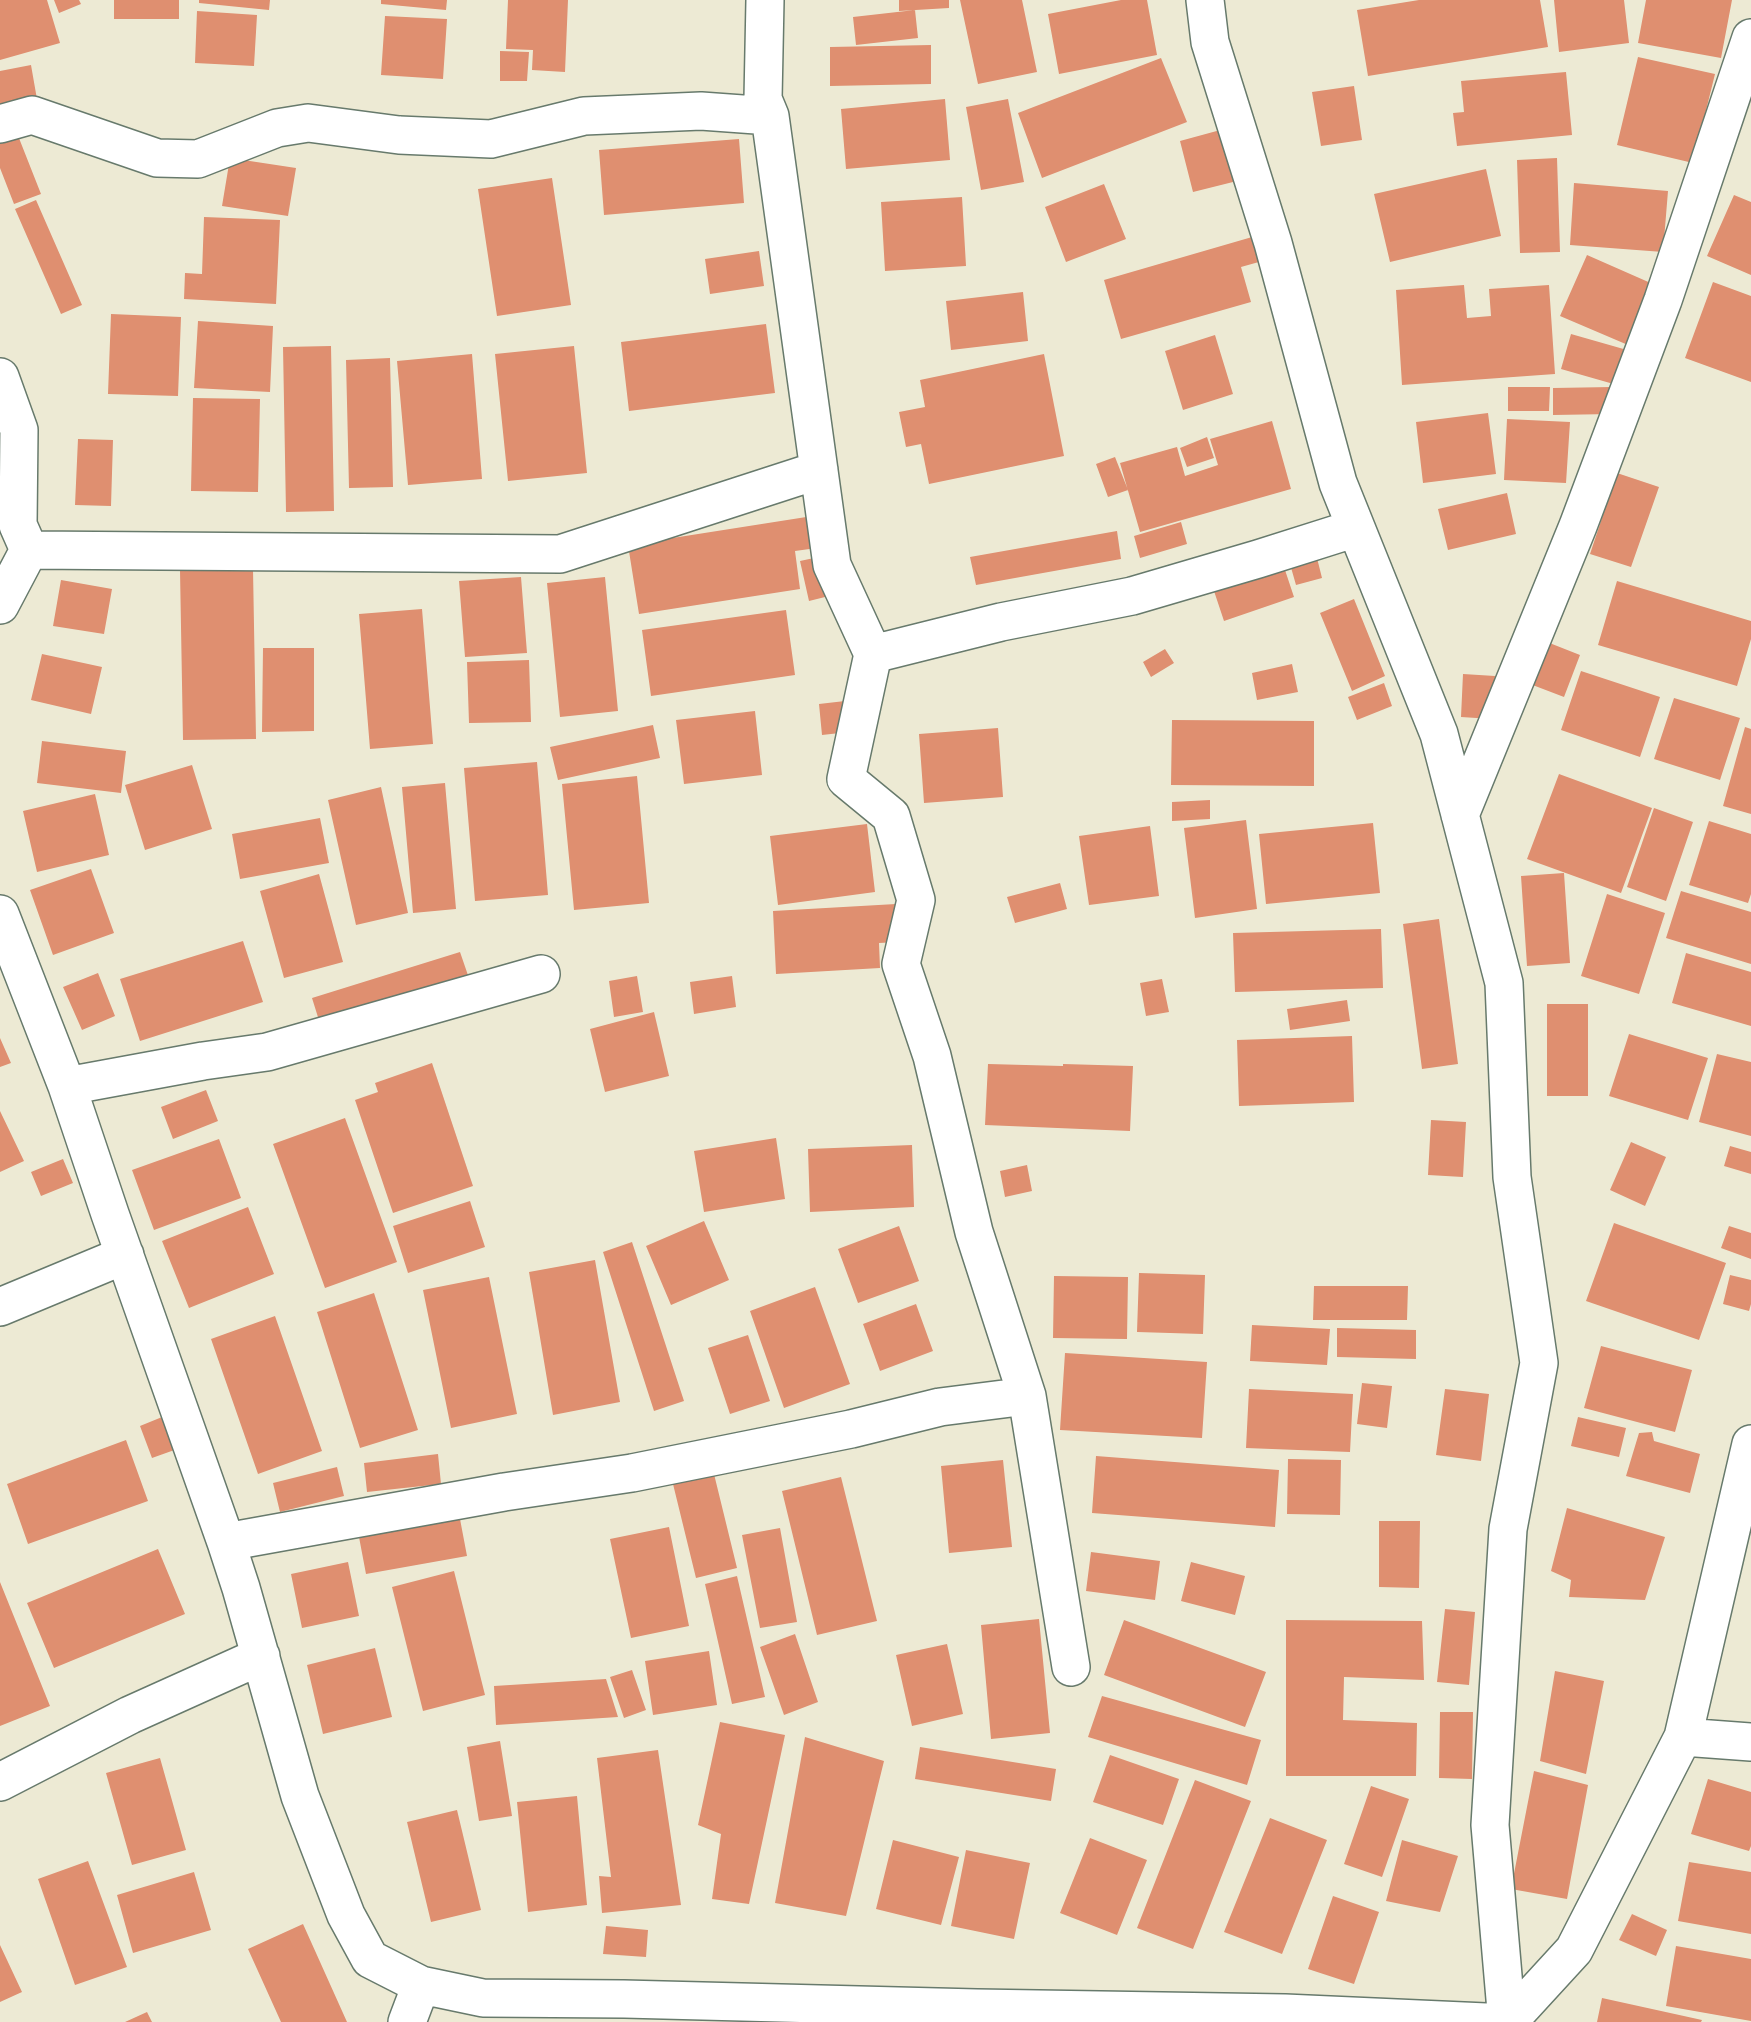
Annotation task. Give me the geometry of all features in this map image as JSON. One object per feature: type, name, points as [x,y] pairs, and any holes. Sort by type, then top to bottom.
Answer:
[{"type":"street","points":[[765,0],[763,99],[770,116],[832,565],[873,654],[846,779],[891,816],[916,900],[901,964],[932,1056],[974,1232],[1027,1396],[1071,1667]]},
{"type":"street","points":[[1205,0],[1210,42],[1273,243],[1338,483],[1439,734],[1504,983],[1512,1177],[1539,1363],[1508,1528],[1490,1825],[1508,2022]]},
{"type":"street","points":[[1460,815],[1578,526],[1663,300],[1751,38]]},
{"type":"street","points":[[0,124],[32,115],[157,158],[198,159],[277,128],[308,123],[399,135],[491,139],[584,116],[701,111],[770,116]]},
{"type":"street","points":[[0,377],[19,430],[18,525],[29,550]]},
{"type":"street","points":[[29,550],[560,554],[818,470]]},
{"type":"street","points":[[873,654],[1001,622],[1132,596],[1356,528]]},
{"type":"street","points":[[0,605],[29,550]]},
{"type":"street","points":[[0,915],[67,1086],[226,1542],[300,1796],[346,1915],[370,1959],[421,1985],[483,1998],[1286,2013],[1486,2022]]},
{"type":"street","points":[[67,1086],[267,1052],[541,974]]},
{"type":"street","points":[[0,1307],[125,1255]]},
{"type":"street","points":[[226,1542],[504,1492],[632,1473],[851,1429],[940,1407],[1027,1396]]},
{"type":"street","points":[[1508,2022],[1574,1950],[1683,1737],[1751,1444]]},
{"type":"street","points":[[0,1782],[130,1715],[261,1656]]},
{"type":"street","points":[[1683,1737],[1751,1742]]},
{"type":"street","points":[[407,2022],[421,1985]]},
{"type":"building","points":[[0,0],[47,0],[60,43],[0,60]]},
{"type":"building","points":[[54,0],[79,0],[81,4],[59,13]]},
{"type":"building","points":[[114,0],[179,0],[179,19],[114,19]]},
{"type":"building","points":[[199,0],[270,0],[269,10],[199,3]]},
{"type":"building","points":[[381,0],[447,0],[446,10],[381,4]]},
{"type":"building","points":[[508,0],[568,0],[565,72],[532,70],[533,50],[506,49]]},
{"type":"building","points":[[899,0],[949,0],[949,8],[899,11]]},
{"type":"building","points":[[960,0],[1022,0],[1037,72],[978,84]]},
{"type":"building","points":[[1121,0],[1147,0],[1157,55],[1059,74],[1048,14]]},
{"type":"building","points":[[1419,0],[1540,0],[1548,47],[1368,76],[1357,10]]},
{"type":"building","points":[[1554,0],[1624,0],[1629,43],[1559,52]]},
{"type":"building","points":[[1646,0],[1732,0],[1721,58],[1638,43]]},
{"type":"building","points":[[915,10],[918,38],[856,45],[853,17]]},
{"type":"building","points":[[197,11],[257,15],[254,66],[195,63]]},
{"type":"building","points":[[385,16],[447,19],[443,79],[381,75]]},
{"type":"building","points":[[931,45],[931,84],[830,86],[830,47]]},
{"type":"building","points":[[500,51],[529,52],[527,81],[500,81]]},
{"type":"building","points":[[1638,57],[1715,74],[1693,163],[1617,145]]},
{"type":"building","points":[[1161,58],[1187,122],[1042,178],[1018,113]]},
{"type":"building","points":[[31,65],[38,105],[0,113],[0,71]]},
{"type":"building","points":[[1566,72],[1572,135],[1457,146],[1453,113],[1464,112],[1461,81]]},
{"type":"building","points":[[1354,86],[1362,140],[1321,146],[1312,92]]},
{"type":"building","points":[[945,99],[950,160],[846,169],[841,109]]},
{"type":"building","points":[[1008,99],[1024,182],[981,190],[966,107]]},
{"type":"building","points":[[15,128],[41,194],[14,204],[0,168],[0,134]]},
{"type":"building","points":[[1224,129],[1237,181],[1193,192],[1180,141]]},
{"type":"building","points":[[739,139],[744,203],[604,215],[599,150]]},
{"type":"building","points":[[230,158],[296,168],[288,216],[222,206]]},
{"type":"building","points":[[1557,158],[1560,252],[1520,253],[1517,160]]},
{"type":"building","points":[[1486,169],[1501,236],[1390,262],[1374,194]]},
{"type":"building","points":[[552,178],[571,305],[497,316],[478,189]]},
{"type":"building","points":[[1574,183],[1668,191],[1663,252],[1570,245]]},
{"type":"building","points":[[1104,184],[1126,239],[1066,262],[1045,207]]},
{"type":"building","points":[[1734,195],[1751,202],[1751,275],[1707,256]]},
{"type":"building","points":[[962,197],[966,266],[885,271],[881,202]]},
{"type":"building","points":[[36,200],[82,305],[61,314],[15,209]]},
{"type":"building","points":[[204,217],[280,220],[276,304],[184,299],[185,273],[202,274]]},
{"type":"building","points":[[1259,235],[1266,260],[1241,267],[1251,302],[1121,339],[1104,280]]},
{"type":"building","points":[[759,251],[764,286],[710,294],[705,259]]},
{"type":"building","points":[[1587,255],[1662,288],[1635,348],[1560,316]]},
{"type":"building","points":[[1713,282],[1751,296],[1751,382],[1685,358]]},
{"type":"building","points":[[1464,285],[1467,318],[1491,316],[1489,289],[1549,285],[1555,374],[1402,385],[1396,290]]},
{"type":"building","points":[[1023,292],[1028,341],[951,350],[946,301]]},
{"type":"building","points":[[111,314],[181,317],[178,396],[108,394]]},
{"type":"building","points":[[198,321],[273,326],[270,392],[194,388]]},
{"type":"building","points":[[766,324],[775,393],[629,411],[621,342]]},
{"type":"building","points":[[1571,334],[1634,352],[1624,387],[1561,369]]},
{"type":"building","points":[[1215,335],[1233,394],[1183,410],[1165,351]]},
{"type":"building","points":[[331,346],[334,511],[286,512],[283,347]]},
{"type":"building","points":[[574,346],[587,473],[508,481],[495,354]]},
{"type":"building","points":[[472,354],[482,479],[408,485],[397,361]]},
{"type":"building","points":[[1044,354],[1064,456],[929,484],[921,444],[906,447],[899,412],[925,407],[920,380]]},
{"type":"building","points":[[390,358],[393,487],[349,488],[346,360]]},
{"type":"building","points":[[1508,387],[1550,387],[1549,411],[1508,411]]},
{"type":"building","points":[[1612,387],[1612,414],[1553,415],[1553,388]]},
{"type":"building","points":[[193,398],[260,399],[258,492],[191,491]]},
{"type":"building","points":[[1488,413],[1496,474],[1423,483],[1416,422]]},
{"type":"building","points":[[1507,419],[1570,422],[1566,483],[1504,480]]},
{"type":"building","points":[[1272,421],[1291,489],[1140,532],[1120,463],[1177,447],[1185,476],[1218,465],[1210,439]]},
{"type":"building","points":[[1207,437],[1214,458],[1187,467],[1180,448]]},
{"type":"building","points":[[78,439],[113,440],[111,506],[75,505]]},
{"type":"building","points":[[1115,457],[1128,490],[1108,497],[1096,464]]},
{"type":"building","points":[[1617,473],[1659,487],[1631,567],[1590,554]]},
{"type":"building","points":[[1507,493],[1516,534],[1448,550],[1438,509]]},
{"type":"building","points":[[819,515],[824,547],[795,551],[800,589],[639,614],[628,545]]},
{"type":"building","points":[[1181,522],[1187,544],[1140,558],[1134,536]]},
{"type":"building","points":[[1117,531],[1121,559],[976,585],[970,557]]},
{"type":"building","points":[[828,555],[837,594],[809,601],[800,561]]},
{"type":"building","points":[[1317,558],[1322,578],[1296,585],[1290,564]]},
{"type":"building","points":[[1284,567],[1294,597],[1224,621],[1214,591]]},
{"type":"building","points":[[253,569],[256,739],[183,740],[180,570]]},
{"type":"building","points":[[521,577],[527,653],[465,657],[459,581]]},
{"type":"building","points":[[605,577],[618,711],[560,717],[547,583]]},
{"type":"building","points":[[61,580],[112,589],[104,634],[53,626]]},
{"type":"building","points":[[1617,581],[1751,621],[1751,639],[1737,686],[1598,645]]},
{"type":"building","points":[[1354,599],[1385,676],[1352,691],[1320,613]]},
{"type":"building","points":[[422,609],[433,744],[370,749],[359,614]]},
{"type":"building","points":[[786,610],[795,675],[651,696],[642,630]]},
{"type":"building","points":[[1547,642],[1580,655],[1564,697],[1530,684]]},
{"type":"building","points":[[263,648],[314,648],[314,731],[262,732]]},
{"type":"building","points":[[1165,649],[1174,663],[1151,677],[1143,662]]},
{"type":"building","points":[[42,654],[102,667],[91,714],[31,700]]},
{"type":"building","points":[[529,660],[531,722],[469,723],[467,662]]},
{"type":"building","points":[[1292,664],[1298,692],[1257,700],[1252,673]]},
{"type":"building","points":[[1581,671],[1660,697],[1640,757],[1561,730]]},
{"type":"building","points":[[1463,674],[1495,676],[1492,719],[1461,717]]},
{"type":"building","points":[[1384,683],[1392,706],[1357,720],[1348,697]]},
{"type":"building","points":[[1674,698],[1740,718],[1720,780],[1654,759]]},
{"type":"building","points":[[845,701],[849,732],[822,735],[819,704]]},
{"type":"building","points":[[755,711],[762,775],[684,784],[676,720]]},
{"type":"building","points":[[1172,720],[1314,721],[1314,786],[1171,785]]},
{"type":"building","points":[[653,725],[660,758],[558,780],[550,747]]},
{"type":"building","points":[[1745,727],[1751,729],[1751,814],[1723,806]]},
{"type":"building","points":[[998,728],[1003,797],[924,803],[919,734]]},
{"type":"building","points":[[42,741],[126,751],[121,793],[37,783]]},
{"type":"building","points":[[537,762],[548,895],[475,901],[464,768]]},
{"type":"building","points":[[192,765],[212,829],[145,850],[125,785]]},
{"type":"building","points":[[1559,774],[1652,808],[1621,893],[1527,859]]},
{"type":"building","points":[[637,776],[649,903],[574,910],[562,784]]},
{"type":"building","points":[[445,783],[456,909],[413,913],[402,787]]},
{"type":"building","points":[[381,787],[408,913],[356,925],[328,800]]},
{"type":"building","points":[[95,794],[109,855],[37,872],[23,811]]},
{"type":"building","points":[[1210,800],[1210,819],[1172,821],[1172,802]]},
{"type":"building","points":[[1654,808],[1693,822],[1666,901],[1627,887]]},
{"type":"building","points":[[320,818],[329,863],[240,879],[232,834]]},
{"type":"building","points":[[1246,820],[1257,909],[1195,918],[1184,828]]},
{"type":"building","points":[[1709,821],[1751,834],[1751,894],[1748,903],[1689,885]]},
{"type":"building","points":[[1373,823],[1380,893],[1266,904],[1259,834]]},
{"type":"building","points":[[867,824],[875,892],[778,905],[770,836]]},
{"type":"building","points":[[1150,826],[1159,896],[1089,905],[1079,836]]},
{"type":"building","points":[[91,869],[114,933],[53,955],[30,890]]},
{"type":"building","points":[[1564,873],[1570,963],[1527,966],[1521,876]]},
{"type":"building","points":[[319,874],[343,962],[284,978],[260,891]]},
{"type":"building","points":[[1060,883],[1067,909],[1015,923],[1007,897]]},
{"type":"building","points":[[1681,891],[1751,912],[1751,964],[1666,938]]},
{"type":"building","points":[[1607,894],[1665,913],[1639,994],[1581,976]]},
{"type":"building","points":[[896,904],[898,942],[879,943],[880,968],[776,974],[773,911]]},
{"type":"building","points":[[1439,919],[1458,1064],[1422,1069],[1403,924]]},
{"type":"building","points":[[1381,929],[1383,988],[1235,992],[1233,933]]},
{"type":"building","points":[[243,941],[263,1002],[140,1041],[120,979]]},
{"type":"building","points":[[460,952],[471,984],[322,1030],[312,998]]},
{"type":"building","points":[[1686,953],[1751,972],[1751,1026],[1672,1003]]},
{"type":"building","points":[[98,973],[115,1016],[82,1030],[63,987]]},
{"type":"building","points":[[637,976],[643,1012],[614,1017],[609,981]]},
{"type":"building","points":[[732,976],[736,1007],[694,1014],[690,982]]},
{"type":"building","points":[[1162,979],[1169,1012],[1146,1016],[1140,983]]},
{"type":"building","points":[[1347,1000],[1350,1021],[1290,1030],[1287,1009]]},
{"type":"building","points":[[1547,1004],[1588,1004],[1588,1096],[1547,1096]]},
{"type":"building","points":[[654,1012],[669,1076],[605,1092],[590,1029]]},
{"type":"building","points":[[1629,1034],[1708,1058],[1688,1120],[1609,1096]]},
{"type":"building","points":[[1352,1036],[1354,1102],[1239,1106],[1237,1040]]},
{"type":"building","points":[[0,1038],[11,1063],[0,1067]]},
{"type":"building","points":[[1717,1054],[1751,1062],[1751,1136],[1699,1122]]},
{"type":"building","points":[[432,1063],[473,1186],[393,1213],[355,1100],[378,1092],[375,1083]]},
{"type":"building","points":[[988,1064],[1133,1066],[1130,1131],[985,1125]]},
{"type":"building","points":[[206,1090],[218,1121],[173,1139],[161,1107]]},
{"type":"building","points":[[0,1111],[24,1161],[0,1172]]},
{"type":"building","points":[[345,1118],[397,1262],[325,1288],[273,1144]]},
{"type":"building","points":[[1431,1120],[1466,1122],[1463,1177],[1428,1175]]},
{"type":"building","points":[[776,1138],[785,1199],[704,1212],[694,1151]]},
{"type":"building","points":[[219,1139],[241,1198],[154,1230],[132,1170]]},
{"type":"building","points":[[1631,1142],[1666,1157],[1645,1206],[1610,1190]]},
{"type":"building","points":[[912,1145],[914,1207],[810,1212],[808,1149]]},
{"type":"building","points":[[1730,1146],[1751,1152],[1751,1174],[1724,1166]]},
{"type":"building","points":[[63,1159],[73,1183],[41,1196],[31,1172]]},
{"type":"building","points":[[1027,1165],[1032,1191],[1005,1197],[1000,1171]]},
{"type":"building","points":[[470,1201],[485,1247],[408,1273],[393,1226]]},
{"type":"building","points":[[248,1207],[274,1274],[189,1308],[162,1241]]},
{"type":"building","points":[[704,1221],[729,1280],[671,1305],[646,1246]]},
{"type":"building","points":[[1614,1223],[1726,1263],[1699,1340],[1586,1301]]},
{"type":"building","points":[[899,1226],[919,1281],[858,1303],[838,1249]]},
{"type":"building","points":[[1729,1226],[1751,1233],[1751,1259],[1721,1248]]},
{"type":"building","points":[[632,1242],[684,1401],[654,1411],[603,1252]]},
{"type":"building","points":[[595,1260],[620,1402],[553,1415],[529,1272]]},
{"type":"building","points":[[1139,1273],[1205,1275],[1203,1334],[1137,1332]]},
{"type":"building","points":[[1730,1275],[1751,1280],[1749,1311],[1723,1304]]},
{"type":"building","points":[[1054,1276],[1128,1277],[1127,1339],[1053,1338]]},
{"type":"building","points":[[489,1277],[517,1414],[451,1428],[423,1290]]},
{"type":"building","points":[[1314,1286],[1408,1286],[1407,1320],[1313,1320]]},
{"type":"building","points":[[815,1287],[850,1384],[784,1408],[750,1311]]},
{"type":"building","points":[[374,1293],[418,1430],[360,1448],[317,1312]]},
{"type":"building","points":[[916,1304],[933,1351],[880,1371],[863,1324]]},
{"type":"building","points":[[275,1316],[322,1451],[258,1474],[211,1339]]},
{"type":"building","points":[[1252,1325],[1330,1329],[1327,1365],[1250,1361]]},
{"type":"building","points":[[1337,1328],[1416,1330],[1416,1359],[1337,1357]]},
{"type":"building","points":[[748,1335],[770,1401],[730,1414],[708,1348]]},
{"type":"building","points":[[1601,1346],[1692,1370],[1675,1432],[1584,1408]]},
{"type":"building","points":[[1065,1353],[1207,1362],[1202,1438],[1060,1430]]},
{"type":"building","points":[[1362,1383],[1392,1386],[1387,1428],[1357,1424]]},
{"type":"building","points":[[1249,1389],[1353,1394],[1350,1452],[1246,1448]]},
{"type":"building","points":[[1445,1389],[1489,1394],[1481,1461],[1436,1455]]},
{"type":"building","points":[[167,1415],[180,1448],[152,1458],[140,1426]]},
{"type":"building","points":[[1578,1417],[1626,1428],[1619,1457],[1571,1446]]},
{"type":"building","points":[[1652,1432],[1654,1441],[1700,1454],[1690,1493],[1626,1476],[1639,1433]]},
{"type":"building","points":[[126,1440],[148,1501],[28,1544],[7,1484]]},
{"type":"building","points":[[438,1454],[441,1484],[367,1492],[364,1463]]},
{"type":"building","points":[[1096,1456],[1279,1470],[1275,1527],[1092,1513]]},
{"type":"building","points":[[1288,1459],[1341,1460],[1340,1515],[1287,1514]]},
{"type":"building","points":[[1003,1460],[1012,1547],[949,1553],[941,1466]]},
{"type":"building","points":[[337,1467],[344,1496],[280,1512],[273,1483]]},
{"type":"building","points":[[714,1474],[737,1568],[696,1578],[673,1484]]},
{"type":"building","points":[[841,1477],[877,1621],[817,1635],[782,1491]]},
{"type":"building","points":[[1567,1508],[1665,1537],[1645,1600],[1569,1597],[1571,1580],[1551,1571]]},
{"type":"building","points":[[460,1519],[467,1556],[366,1574],[359,1537]]},
{"type":"building","points":[[1379,1521],[1420,1521],[1419,1588],[1379,1587]]},
{"type":"building","points":[[669,1527],[689,1626],[631,1638],[610,1539]]},
{"type":"building","points":[[780,1528],[797,1622],[760,1628],[742,1535]]},
{"type":"building","points":[[158,1549],[185,1614],[54,1668],[27,1603]]},
{"type":"building","points":[[1091,1552],[1160,1561],[1155,1600],[1086,1591]]},
{"type":"building","points":[[348,1562],[359,1616],[302,1628],[291,1574]]},
{"type":"building","points":[[1191,1562],[1245,1576],[1235,1615],[1181,1601]]},
{"type":"building","points":[[454,1571],[485,1695],[423,1711],[392,1587]]},
{"type":"building","points":[[737,1576],[765,1697],[732,1704],[705,1584]]},
{"type":"building","points":[[0,1582],[50,1706],[0,1726]]},
{"type":"building","points":[[1445,1609],[1475,1612],[1469,1685],[1437,1682]]},
{"type":"building","points":[[1039,1619],[1050,1733],[991,1739],[981,1625]]},
{"type":"building","points":[[1124,1620],[1266,1672],[1245,1727],[1104,1675]]},
{"type":"building","points":[[1286,1620],[1422,1621],[1424,1680],[1344,1677],[1343,1720],[1417,1723],[1416,1776],[1286,1776]]},
{"type":"building","points":[[795,1634],[818,1702],[784,1715],[760,1647]]},
{"type":"building","points":[[947,1644],[963,1714],[912,1726],[896,1655]]},
{"type":"building","points":[[375,1648],[392,1717],[323,1734],[307,1665]]},
{"type":"building","points":[[709,1651],[717,1705],[653,1715],[645,1661]]},
{"type":"building","points":[[632,1670],[646,1710],[624,1718],[610,1677]]},
{"type":"building","points":[[1555,1671],[1604,1681],[1586,1774],[1540,1761]]},
{"type":"building","points":[[606,1679],[618,1717],[496,1725],[494,1686]]},
{"type":"building","points":[[1102,1696],[1261,1740],[1247,1785],[1088,1737]]},
{"type":"building","points":[[1440,1712],[1473,1712],[1472,1779],[1439,1778]]},
{"type":"building","points":[[720,1722],[785,1735],[749,1904],[712,1899],[721,1834],[698,1825]]},
{"type":"building","points":[[805,1737],[884,1761],[846,1916],[775,1903]]},
{"type":"building","points":[[500,1741],[512,1816],[479,1821],[467,1747]]},
{"type":"building","points":[[920,1747],[1056,1769],[1051,1801],[915,1779]]},
{"type":"building","points":[[658,1750],[681,1905],[602,1913],[599,1876],[611,1877],[597,1758]]},
{"type":"building","points":[[1110,1755],[1179,1779],[1163,1825],[1093,1802]]},
{"type":"building","points":[[160,1758],[186,1850],[132,1865],[106,1773]]},
{"type":"building","points":[[1534,1771],[1588,1785],[1567,1899],[1511,1889]]},
{"type":"building","points":[[1708,1779],[1751,1792],[1749,1851],[1691,1834]]},
{"type":"building","points":[[1195,1780],[1251,1801],[1193,1949],[1137,1928]]},
{"type":"building","points":[[1371,1786],[1409,1799],[1382,1877],[1344,1864]]},
{"type":"building","points":[[577,1796],[587,1905],[528,1912],[517,1802]]},
{"type":"building","points":[[457,1810],[481,1910],[431,1922],[407,1822]]},
{"type":"building","points":[[1270,1818],[1327,1840],[1282,1954],[1224,1932]]},
{"type":"building","points":[[1090,1838],[1147,1860],[1117,1935],[1060,1913]]},
{"type":"building","points":[[893,1840],[959,1857],[941,1925],[876,1909]]},
{"type":"building","points":[[1402,1840],[1458,1856],[1440,1912],[1386,1901]]},
{"type":"building","points":[[966,1850],[1030,1863],[1014,1939],[951,1926]]},
{"type":"building","points":[[88,1861],[127,1967],[75,1985],[38,1879]]},
{"type":"building","points":[[1689,1862],[1751,1872],[1751,1934],[1678,1921]]},
{"type":"building","points":[[194,1872],[211,1930],[133,1953],[117,1895]]},
{"type":"building","points":[[1333,1896],[1379,1912],[1354,1984],[1308,1969]]},
{"type":"building","points":[[1632,1914],[1667,1930],[1656,1956],[1619,1940]]},
{"type":"building","points":[[303,1924],[347,2022],[281,2022],[248,1949]]},
{"type":"building","points":[[606,1926],[648,1930],[646,1957],[603,1954]]},
{"type":"building","points":[[0,1945],[22,1992],[0,2002]]},
{"type":"building","points":[[1676,1946],[1751,1959],[1751,2021],[1666,2006]]},
{"type":"building","points":[[1602,1998],[1702,2020],[1597,2022]]},
{"type":"building","points":[[147,2012],[152,2022],[125,2022]]}]
